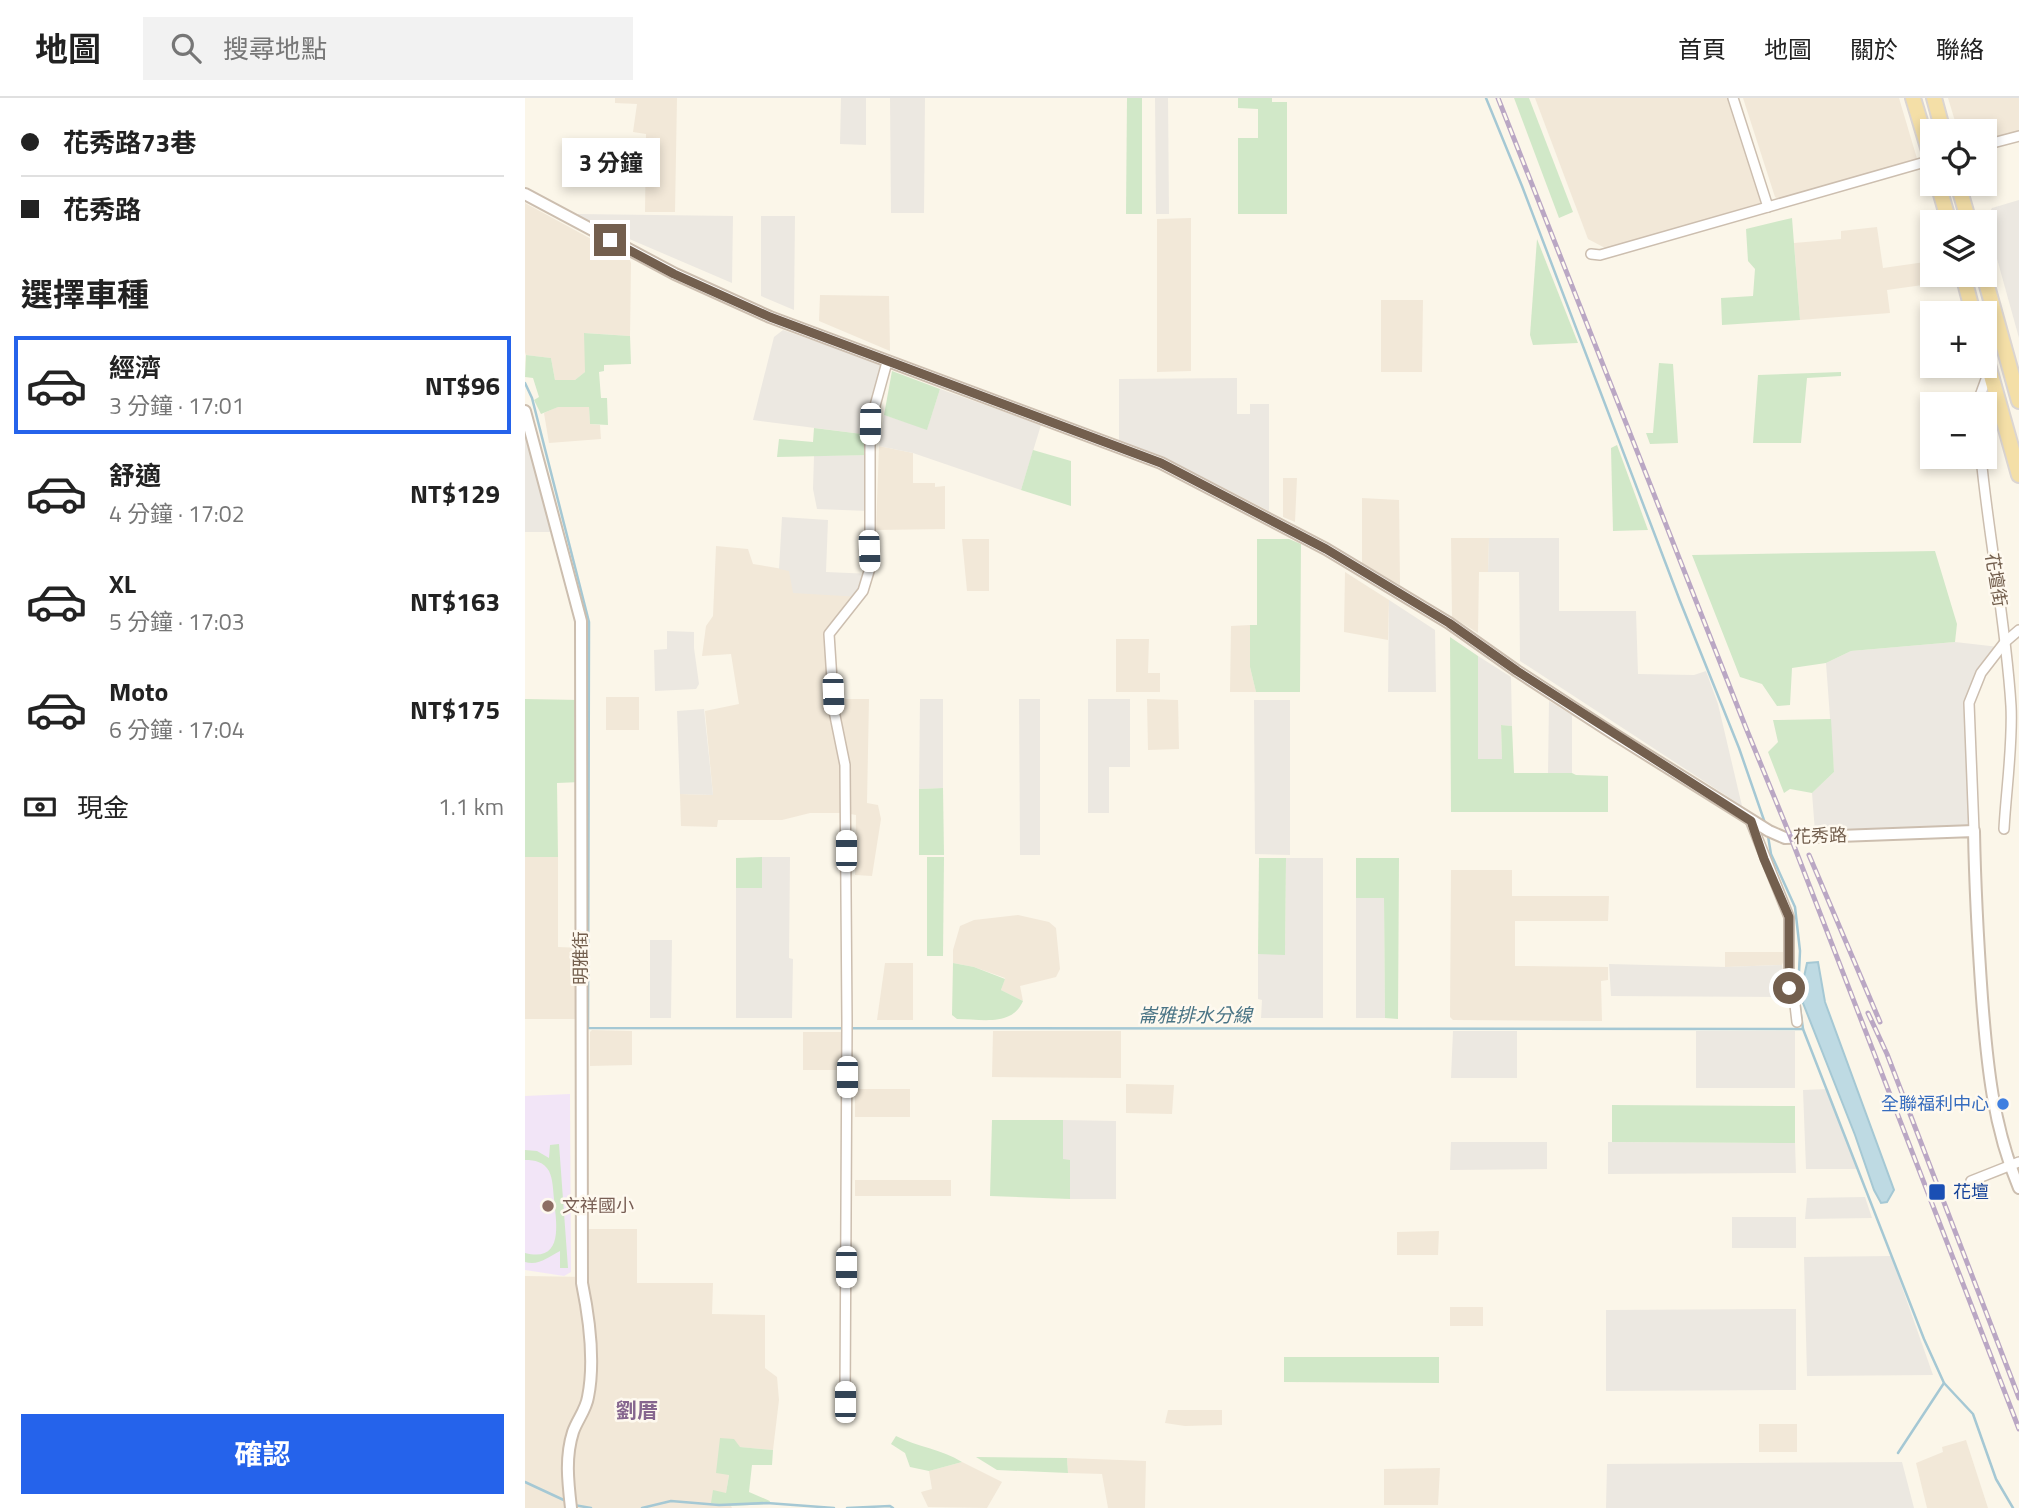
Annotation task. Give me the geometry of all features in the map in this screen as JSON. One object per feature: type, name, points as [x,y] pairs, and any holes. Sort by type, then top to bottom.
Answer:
[{"type":"main road","points":[[1913,98],[1920,121]]},
{"type":"main road","points":[[1934,98],[1940,119]]},
{"type":"main road","points":[[1987,287],[2019,401]]},
{"type":"main road","points":[[1991,378],[2019,475]]},
{"type":"street","points":[[1733,98],[1768,207]]},
{"type":"street","points":[[1997,142],[2019,136]]},
{"type":"street","points":[[1591,254],[1600,256],[1920,163]]},
{"type":"street","name":"花秀路","points":[[525,194],[674,274],[770,317],[1161,463],[1326,549],[1449,623],[1517,671],[1751,821],[1786,838],[1974,831]]},
{"type":"street","points":[[845,1402],[845,765],[834,710],[829,634],[863,591],[870,568],[870,424],[887,362]]},
{"type":"street","name":"明雅街","points":[[525,411],[581,621],[582,1283],[589,1332],[589,1380],[587,1402],[572,1435],[567,1457],[571,1508]]},
{"type":"street","name":"花壇街","points":[[1982,469],[2011,709],[2004,829]]},
{"type":"street","points":[[2019,630],[2005,642],[1981,673],[1969,703],[1976,922],[1988,1072],[1995,1113],[2014,1164],[2019,1188]]},
{"type":"street","points":[[1751,821],[1789,917],[1789,988],[1797,1022]]},
{"type":"street","points":[[1971,1181],[2014,1164]]},
{"type":"shaded area","points":[[615,98],[677,98],[675,212],[645,212],[646,134],[633,132],[637,104],[615,103]]},
{"type":"shaded area","points":[[841,98],[866,98],[866,145],[840,144]]},
{"type":"shaded area","points":[[890,98],[925,98],[924,213],[891,213]]},
{"type":"shaded area","points":[[1155,98],[1168,98],[1169,214],[1156,214]]},
{"type":"shaded area","points":[[1535,98],[1729,98],[1765,202],[1761,208],[1605,248],[1588,239]]},
{"type":"shaded area","points":[[1743,98],[1899,98],[1918,162],[1781,201],[1775,197]]},
{"type":"shaded area","points":[[1948,98],[2019,98],[2019,135],[1997,140],[1997,119],[1954,119]]},
{"type":"shaded area","points":[[2019,200],[2019,338],[1997,259],[1997,210],[1991,210]]},
{"type":"shaded area","points":[[525,203],[630,260],[631,263],[630,336],[585,333],[585,372],[575,380],[555,380],[551,358],[526,355],[525,352]]},
{"type":"shaded area","points":[[578,214],[733,216],[732,283],[578,217]]},
{"type":"shaded area","points":[[761,216],[795,216],[794,310],[761,296]]},
{"type":"shaded area","points":[[1191,218],[1191,371],[1157,372],[1157,219]]},
{"type":"shaded area","points":[[1877,227],[1883,268],[1920,263],[1920,285],[1887,290],[1890,313],[1800,320],[1794,243],[1841,239],[1841,231]]},
{"type":"shaded area","points":[[820,295],[889,296],[890,351],[819,321]]},
{"type":"shaded area","points":[[1381,300],[1423,300],[1422,372],[1381,372]]},
{"type":"shaded area","points":[[783,330],[882,364],[870,435],[753,420],[774,337]]},
{"type":"shaded area","points":[[1237,378],[1237,414],[1250,414],[1250,404],[1269,404],[1269,511],[1197,474],[1119,441],[1119,379]]},
{"type":"shaded area","points":[[940,389],[1041,425],[1021,490],[913,453],[879,446],[884,415],[927,429]]},
{"type":"shaded area","points":[[557,407],[589,407],[590,424],[600,425],[601,439],[549,443],[544,413]]},
{"type":"shaded area","points":[[525,419],[547,499],[552,532],[525,532]]},
{"type":"shaded area","points":[[879,446],[913,453],[913,483],[945,486],[945,529],[876,530]]},
{"type":"shaded area","points":[[872,455],[868,511],[817,509],[813,489],[814,456]]},
{"type":"shaded area","points":[[1283,478],[1297,478],[1295,522],[1283,517]]},
{"type":"shaded area","points":[[1362,498],[1399,500],[1400,585],[1362,564]]},
{"type":"shaded area","points":[[782,517],[828,520],[826,572],[872,574],[861,597],[793,593],[789,571],[779,569]]},
{"type":"shaded area","points":[[1451,538],[1489,538],[1488,572],[1479,572],[1478,633],[1452,617]]},
{"type":"shaded area","points":[[1489,538],[1559,538],[1559,611],[1636,611],[1638,674],[1694,675],[1706,671],[1718,704],[1742,806],[1520,661],[1519,572],[1488,572]]},
{"type":"shaded area","points":[[962,539],[989,539],[989,591],[967,591]]},
{"type":"shaded area","points":[[716,546],[748,549],[753,564],[789,570],[861,597],[836,632],[833,643],[833,699],[869,699],[867,803],[878,805],[881,819],[872,876],[855,875],[856,815],[810,813],[782,820],[718,820],[717,827],[681,826],[680,794],[713,795],[705,711],[739,704],[731,654],[702,656],[706,626],[713,616]]},
{"type":"shaded area","points":[[1345,572],[1389,600],[1388,640],[1344,632]]},
{"type":"shaded area","points":[[1389,600],[1435,630],[1436,692],[1388,692]]},
{"type":"shaded area","points":[[1250,625],[1250,667],[1256,692],[1230,692],[1231,626]]},
{"type":"shaded area","points":[[667,631],[694,632],[699,684],[696,689],[655,691],[654,650],[667,649]]},
{"type":"shaded area","points":[[1116,639],[1149,639],[1148,673],[1160,673],[1160,692],[1116,692]]},
{"type":"shaded area","points":[[1955,642],[1999,647],[1972,699],[1975,819],[1969,827],[1815,832],[1812,793],[1834,772],[1826,663],[1851,651]]},
{"type":"shaded area","points":[[1478,656],[1511,677],[1512,726],[1501,725],[1502,759],[1478,759]]},
{"type":"shaded area","points":[[606,697],[639,697],[639,730],[606,730]]},
{"type":"shaded area","points":[[920,699],[943,699],[943,788],[919,789]]},
{"type":"shaded area","points":[[1019,699],[1040,699],[1040,855],[1020,855]]},
{"type":"shaded area","points":[[1088,699],[1130,699],[1130,767],[1109,767],[1109,813],[1088,813]]},
{"type":"shaded area","points":[[1147,699],[1178,700],[1179,749],[1148,750]]},
{"type":"shaded area","points":[[1254,700],[1290,700],[1290,855],[1255,854]]},
{"type":"shaded area","points":[[1549,701],[1572,715],[1572,773],[1548,773]]},
{"type":"shaded area","points":[[704,709],[713,795],[680,794],[677,711]]},
{"type":"shaded area","points":[[525,857],[558,857],[558,947],[582,948],[581,1019],[525,1019]]},
{"type":"shaded area","points":[[762,857],[790,857],[789,958],[793,959],[792,1018],[736,1018],[736,888],[762,887]]},
{"type":"shaded area","points":[[1286,858],[1323,858],[1323,1018],[1261,1018],[1262,1000],[1258,999],[1258,954],[1285,954]]},
{"type":"shaded area","points":[[1451,870],[1512,870],[1512,896],[1609,896],[1608,921],[1515,921],[1515,966],[1608,967],[1608,980],[1601,981],[1602,1021],[1453,1020],[1450,1017]]},
{"type":"shaded area","points":[[1356,898],[1384,898],[1385,1018],[1356,1018]]},
{"type":"shaded area","points":[[1018,915],[1049,922],[1056,928],[1060,969],[1056,977],[1020,986],[1023,1001],[1001,990],[1005,978],[953,963],[953,950],[960,926],[974,920]]},
{"type":"shaded area","points":[[650,940],[672,940],[671,1018],[650,1018]]},
{"type":"shaded area","points":[[1725,952],[1787,952],[1782,965],[1725,967]]},
{"type":"shaded area","points":[[885,963],[913,963],[913,1020],[877,1020]]},
{"type":"shaded area","points":[[1609,964],[1725,967],[1782,965],[1788,997],[1611,996]]},
{"type":"shaded area","points":[[592,1030],[632,1031],[632,1065],[590,1066]]},
{"type":"shaded area","points":[[993,1031],[1121,1031],[1121,1078],[992,1077]]},
{"type":"shaded area","points":[[1453,1031],[1517,1031],[1517,1078],[1451,1078]]},
{"type":"shaded area","points":[[1696,1031],[1795,1031],[1795,1088],[1696,1088]]},
{"type":"shaded area","points":[[803,1032],[845,1032],[843,1070],[803,1070]]},
{"type":"shaded area","points":[[1126,1084],[1174,1085],[1172,1114],[1126,1113]]},
{"type":"shaded area","points":[[855,1089],[910,1089],[910,1117],[855,1117]]},
{"type":"shaded area","points":[[1828,1089],[1857,1169],[1806,1169],[1803,1090]]},
{"type":"shaded area","name":"文祥國小","points":[[570,1094],[571,1272],[564,1276],[525,1270],[525,1096]]},
{"type":"shaded area","points":[[1063,1120],[1116,1121],[1116,1199],[1070,1199],[1070,1160],[1063,1160]]},
{"type":"shaded area","points":[[1451,1142],[1547,1142],[1547,1169],[1450,1170]]},
{"type":"shaded area","points":[[1608,1142],[1795,1143],[1796,1173],[1608,1174]]},
{"type":"shaded area","points":[[855,1180],[951,1180],[951,1196],[855,1196]]},
{"type":"shaded area","points":[[1865,1197],[1872,1218],[1805,1219],[1807,1198]]},
{"type":"shaded area","points":[[1732,1217],[1796,1217],[1796,1248],[1732,1248]]},
{"type":"shaded area","points":[[589,1229],[637,1229],[637,1283],[713,1283],[712,1314],[765,1315],[765,1368],[777,1377],[779,1400],[773,1450],[739,1447],[729,1474],[726,1494],[712,1503],[732,1508],[525,1508],[525,1276],[588,1277]]},
{"type":"shaded area","points":[[1439,1231],[1438,1255],[1397,1255],[1397,1232]]},
{"type":"shaded area","points":[[1891,1256],[1933,1375],[1807,1376],[1804,1257]]},
{"type":"shaded area","points":[[1450,1307],[1483,1307],[1483,1326],[1450,1326]]},
{"type":"shaded area","points":[[1796,1309],[1796,1390],[1606,1391],[1606,1310]]},
{"type":"shaded area","points":[[1168,1410],[1222,1410],[1222,1425],[1185,1426],[1165,1423]]},
{"type":"shaded area","points":[[1759,1424],[1797,1424],[1797,1452],[1759,1452]]},
{"type":"shaded area","points":[[1966,1440],[1988,1508],[1927,1508],[1916,1463],[1943,1452],[1942,1447]]},
{"type":"shaded area","points":[[1067,1458],[1146,1461],[1145,1508],[1108,1508],[1102,1474],[1068,1473]]},
{"type":"shaded area","points":[[962,1462],[1002,1482],[987,1508],[928,1507],[921,1492],[932,1489],[929,1471]]},
{"type":"shaded area","points":[[1902,1462],[1914,1508],[1606,1508],[1607,1464]]},
{"type":"shaded area","points":[[1440,1468],[1438,1505],[1384,1505],[1384,1469]]},
{"type":"green space","points":[[1127,98],[1142,98],[1142,214],[1126,214]]},
{"type":"green space","points":[[1238,98],[1272,98],[1272,102],[1287,102],[1287,214],[1238,214],[1238,138],[1258,138],[1258,109],[1238,108]]},
{"type":"green space","points":[[1514,98],[1529,98],[1573,212],[1559,218]]},
{"type":"green space","points":[[1792,218],[1800,320],[1722,325],[1721,298],[1753,296],[1755,269],[1748,261],[1746,229]]},
{"type":"green space","points":[[1537,239],[1578,343],[1533,345],[1530,335]]},
{"type":"green space","points":[[584,333],[630,336],[631,364],[604,365],[604,371],[599,372],[601,398],[607,398],[608,425],[590,424],[589,407],[558,407],[541,414],[534,400],[539,397],[533,378],[525,377],[526,355],[551,358],[555,380],[575,380],[585,372]]},
{"type":"green space","points":[[1659,363],[1673,364],[1678,443],[1650,444],[1646,433],[1653,433]]},
{"type":"green space","points":[[892,371],[940,389],[927,430],[884,415]]},
{"type":"green space","points":[[1841,372],[1841,376],[1807,378],[1801,443],[1753,443],[1758,375]]},
{"type":"green space","points":[[814,428],[870,435],[872,455],[777,457],[779,439],[813,442]]},
{"type":"green space","points":[[1617,445],[1648,530],[1613,531],[1611,448]]},
{"type":"green space","points":[[1033,450],[1071,461],[1071,506],[1021,490]]},
{"type":"green space","points":[[1257,539],[1289,539],[1301,544],[1300,692],[1256,692],[1250,667],[1250,625],[1257,625]]},
{"type":"green space","points":[[1935,551],[1957,624],[1955,642],[1851,651],[1826,663],[1792,668],[1790,705],[1777,706],[1762,684],[1740,677],[1692,555]]},
{"type":"green space","points":[[1450,637],[1478,656],[1478,759],[1502,759],[1501,725],[1512,726],[1514,773],[1608,776],[1608,812],[1451,812]]},
{"type":"green space","points":[[525,699],[580,700],[581,782],[557,783],[558,857],[525,857]]},
{"type":"green space","points":[[1831,719],[1834,772],[1812,793],[1790,789],[1784,793],[1768,752],[1778,742],[1773,720]]},
{"type":"green space","points":[[943,788],[944,855],[919,855],[919,789]]},
{"type":"green space","points":[[762,857],[762,888],[736,888],[736,858]]},
{"type":"green space","points":[[927,857],[944,857],[943,956],[927,956]]},
{"type":"green space","points":[[1259,858],[1286,858],[1285,955],[1258,954]]},
{"type":"green space","points":[[1356,858],[1399,858],[1398,1019],[1385,1018],[1384,898],[1356,898]]},
{"type":"green space","points":[[953,963],[974,967],[1005,979],[1001,990],[1023,1001],[1018,1009],[1004,1018],[957,1019],[952,1015]]},
{"type":"green space","points":[[1612,1105],[1795,1106],[1795,1143],[1612,1142]]},
{"type":"green space","points":[[992,1120],[1063,1120],[1063,1159],[1070,1160],[1070,1199],[990,1196]]},
{"type":"green space","points":[[559,1144],[568,1268],[560,1268],[560,1251],[539,1262],[525,1262],[525,1253],[547,1252],[552,1246],[556,1229],[550,1174],[542,1164],[525,1160],[525,1150],[537,1151],[549,1158],[550,1145]]},
{"type":"green space","points":[[1284,1357],[1439,1357],[1439,1383],[1284,1382]]},
{"type":"green space","points":[[896,1436],[962,1462],[929,1471],[910,1467],[905,1453],[891,1444]]},
{"type":"green space","points":[[720,1438],[734,1439],[740,1447],[773,1450],[772,1465],[752,1465],[749,1492],[770,1501],[769,1504],[731,1506],[711,1503],[713,1490],[726,1493],[729,1475],[716,1473]]},
{"type":"green space","points":[[976,1457],[1067,1458],[1068,1473],[997,1470]]},
{"type":"water","points":[[1818,962],[1825,1002],[1894,1190],[1887,1202],[1881,1203],[1874,1190],[1803,1003],[1802,986],[1807,963]]},
{"type":"waterway","points":[[1486,98],[1739,748],[1766,826]]},
{"type":"waterway","name":"崙雅排水分線","points":[[525,383],[532,398],[589,622],[588,1028],[1803,1029]]},
{"type":"waterway","points":[[1768,836],[1771,854],[1795,907],[1800,951],[1798,993],[1803,1029],[1924,1339],[1944,1383],[1898,1453]]},
{"type":"waterway","points":[[1944,1383],[1973,1414],[1996,1479],[2013,1508]]},
{"type":"waterway","points":[[525,1482],[568,1502]]},
{"type":"waterway","points":[[642,1508],[671,1501],[719,1505],[767,1503],[834,1508]]},
{"type":"waterway","points":[[574,1505],[591,1508]]},
{"type":"waterway","points":[[847,1508],[893,1508]]},
{"type":"railway","points":[[1498,98],[1791,838],[2019,1429]]},
{"type":"railway","points":[[1809,855],[1880,1022]]},
{"type":"railway","points":[[1868,1013],[1887,1054],[2019,1398]]},
{"type":"place","name":"全聯福利中心","points":[[2003,1104]]},
{"type":"place","name":"花壇","points":[[1937,1192]]},
{"type":"place","name":"文祥國小","points":[[548,1206]]},
{"type":"district","name":"劉厝","points":[[637,1411]]},
{"type":"route","points":[[610,240],[674,274],[770,317],[1161,463],[1326,549],[1449,623],[1517,671],[1751,821],[1789,917],[1789,988]]}]
